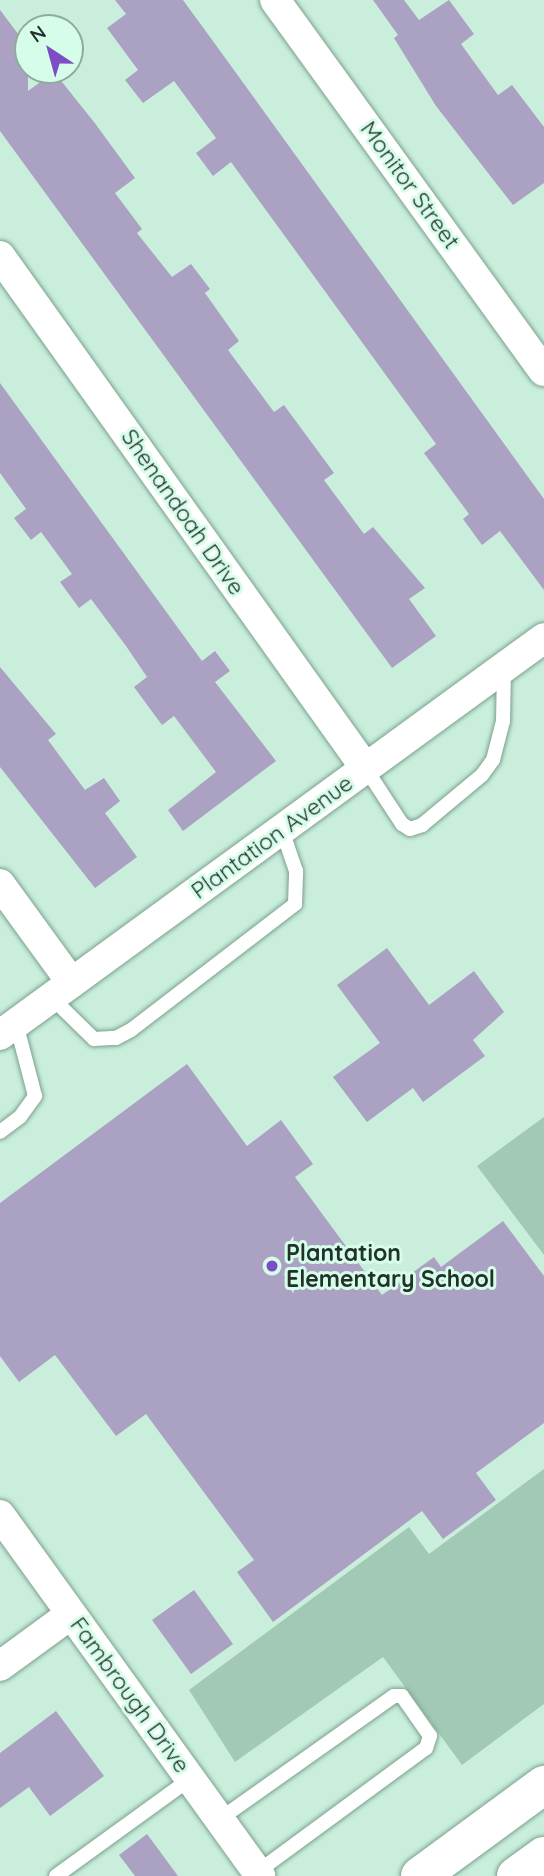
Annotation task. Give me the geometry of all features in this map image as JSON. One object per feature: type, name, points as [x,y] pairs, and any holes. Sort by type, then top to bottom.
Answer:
[{"type":"main road","points":[[420,1876],[544,1785]]},
{"type":"main road","points":[[516,1876],[544,1856]]},
{"type":"street","name":"Monitor Street","points":[[275,0],[544,371]]},
{"type":"street","name":"Shenandoah Drive","points":[[0,256],[366,769]]},
{"type":"street","name":"Plantation Avenue","points":[[8,1029],[544,638]]},
{"type":"street","points":[[0,884],[62,990]]},
{"type":"street","name":"Fambrough Drive","points":[[0,1515],[259,1874]]},
{"type":"street","points":[[0,1666],[71,1614]]},
{"type":"lane","points":[[366,769],[402,824],[410,829],[422,825],[482,775],[493,760],[503,721],[505,667]]},
{"type":"lane","points":[[62,990],[94,1039],[116,1038],[131,1030],[295,904],[296,872],[282,830]]},
{"type":"lane","points":[[0,1132],[20,1117],[35,1096],[8,1029]]},
{"type":"lane","points":[[220,1819],[394,1696],[402,1696],[430,1736],[426,1748],[259,1874]]},
{"type":"lane","points":[[56,1876],[190,1779]]},
{"type":"green space","points":[[544,1117],[544,1255],[477,1166]]},
{"type":"green space","points":[[544,1469],[544,1704],[462,1765],[383,1657],[235,1762],[189,1690],[409,1527],[429,1554]]},
{"type":"building","points":[[115,0],[183,0],[218,48],[544,499],[544,590],[500,531],[482,545],[463,519],[469,514],[424,453],[436,444],[231,162],[213,176],[196,153],[216,138],[174,81],[143,103],[125,80],[138,70],[107,28],[126,14]]},
{"type":"building","points":[[373,0],[404,0],[419,20],[449,0],[474,34],[461,44],[498,95],[512,85],[544,127],[544,183],[513,205],[436,106],[394,38],[398,35]]},
{"type":"building","points":[[0,10],[14,28],[14,84],[28,84],[28,91],[38,84],[64,84],[94,122],[135,178],[115,193],[142,229],[137,233],[172,277],[191,264],[210,289],[205,293],[239,341],[228,350],[274,412],[284,405],[334,473],[324,480],[364,534],[373,527],[425,588],[409,599],[436,636],[392,668],[0,131]]},
{"type":"building","points":[[0,383],[202,661],[215,651],[230,671],[215,682],[276,761],[183,831],[168,810],[216,772],[174,716],[162,725],[134,687],[147,677],[126,646],[91,599],[79,608],[60,582],[72,574],[41,532],[31,540],[14,518],[26,509],[0,473]]},
{"type":"building","points":[[0,667],[56,734],[48,740],[85,790],[104,778],[120,801],[105,813],[137,857],[95,888],[0,767]]},
{"type":"building","points":[[387,948],[429,1005],[474,971],[504,1012],[473,1040],[485,1056],[423,1102],[413,1088],[367,1122],[333,1077],[380,1043],[337,985]]},
{"type":"building","points":[[187,1064],[247,1146],[281,1120],[313,1164],[295,1177],[382,1295],[434,1257],[441,1267],[503,1221],[544,1276],[544,1423],[476,1473],[496,1500],[443,1539],[422,1511],[273,1622],[237,1572],[254,1560],[146,1414],[116,1436],[55,1355],[19,1382],[0,1356],[0,1203]]},
{"type":"building","points":[[194,1590],[233,1644],[191,1674],[152,1620]]},
{"type":"building","points":[[56,1711],[104,1776],[50,1816],[29,1787],[0,1808],[0,1753]]},
{"type":"building","points":[[147,1834],[178,1876],[135,1876],[119,1855]]},
{"type":"place","name":"Plantation Elementary School","points":[[272,1266]]}]
